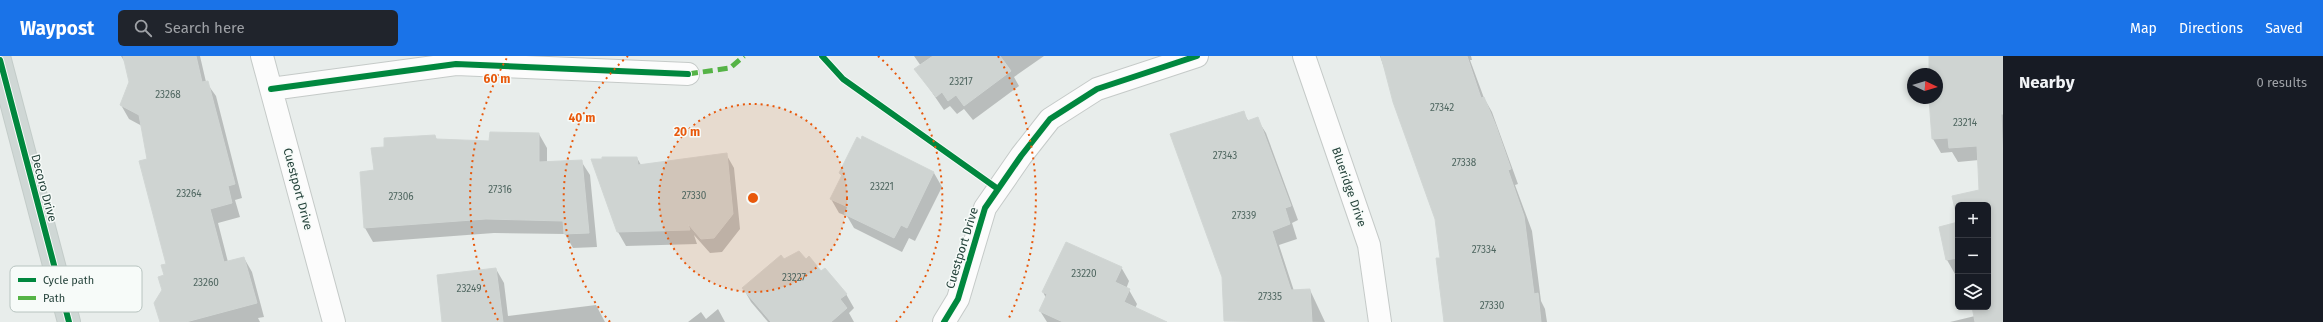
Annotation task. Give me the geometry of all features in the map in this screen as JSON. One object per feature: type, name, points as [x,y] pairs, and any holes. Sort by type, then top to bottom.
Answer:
[{"type":"main road","name":"Decoro Drive","points":[[0,60],[54,266]]},
{"type":"main road","name":"Decoro Drive","points":[[66,312],[69,322]]},
{"type":"street","name":"Cuestport Drive","points":[[262,56],[334,322]]},
{"type":"street","name":"Cuestport Drive","points":[[944,322],[958,299],[985,208],[1021,156],[1050,119],[1097,89],[1197,56]]},
{"type":"street","name":"Blueridge Drive","points":[[1304,56],[1369,245],[1380,322]]},
{"type":"street","points":[[271,89],[456,64],[688,74]]},
{"type":"building","points":[[123,56],[196,56],[202,82],[208,81],[235,184],[228,186],[232,203],[210,209],[224,262],[244,257],[257,303],[186,322],[160,322],[154,303],[162,290],[158,277],[164,275],[161,265],[166,264],[139,161],[147,159],[139,115],[120,105],[129,82]]},
{"type":"building","points":[[933,56],[1000,56],[1011,71],[964,106],[956,95],[948,101],[942,92],[936,97],[914,69]]},
{"type":"building","points":[[1381,56],[1467,56],[1481,98],[1484,97],[1511,169],[1508,170],[1524,216],[1534,294],[1538,293],[1541,322],[1444,322],[1436,258],[1440,258],[1435,219],[1393,102]]},
{"type":"building","points":[[1929,56],[2003,56],[2003,114],[2001,114],[2003,160],[2003,322],[1975,322],[1973,310],[1991,310],[1991,202],[1955,202],[1955,209],[1952,196],[1979,190],[1977,146],[1949,148],[1948,138],[1932,139],[1929,104],[1943,104],[1943,68],[1929,68]]},
{"type":"building","points":[[1244,111],[1247,121],[1258,117],[1291,206],[1285,208],[1290,224],[1272,231],[1291,290],[1310,289],[1312,322],[1224,321],[1222,277],[1170,134]]},
{"type":"building","points":[[490,132],[539,133],[539,162],[582,160],[589,233],[564,234],[563,221],[486,219],[364,228],[360,172],[374,170],[371,148],[384,147],[384,138],[435,135],[436,139],[489,141]]},
{"type":"building","points":[[862,136],[934,172],[907,228],[901,225],[894,238],[844,214],[848,207],[830,199],[842,175],[839,173],[857,137],[861,140]]},
{"type":"building","points":[[727,153],[733,214],[714,238],[701,239],[688,224],[690,230],[617,232],[591,159],[602,159],[602,157],[637,157],[638,165]]},
{"type":"building","points":[[1955,223],[1955,258],[1946,260],[1939,227]]},
{"type":"building","points":[[1066,242],[1122,267],[1115,282],[1130,289],[1124,302],[1167,322],[1063,322],[1039,311],[1047,294],[1042,292]]},
{"type":"building","points":[[799,251],[806,259],[809,256],[821,271],[825,268],[847,294],[840,299],[847,308],[831,322],[771,322],[742,288],[781,255],[784,259]]},
{"type":"building","points":[[496,268],[503,322],[442,322],[437,275]]},
{"type":"marked path","points":[[688,74],[730,68],[744,56]]},
{"type":"cycle path","points":[[822,56],[843,79],[998,189]]},
{"type":"cycle path","points":[[944,322],[958,299],[985,208],[1021,156],[1050,119],[1097,89],[1197,56]]},
{"type":"cycle path","points":[[0,60],[54,266]]},
{"type":"cycle path","points":[[271,89],[456,64],[688,74]]},
{"type":"cycle path","points":[[66,312],[69,322]]}]
